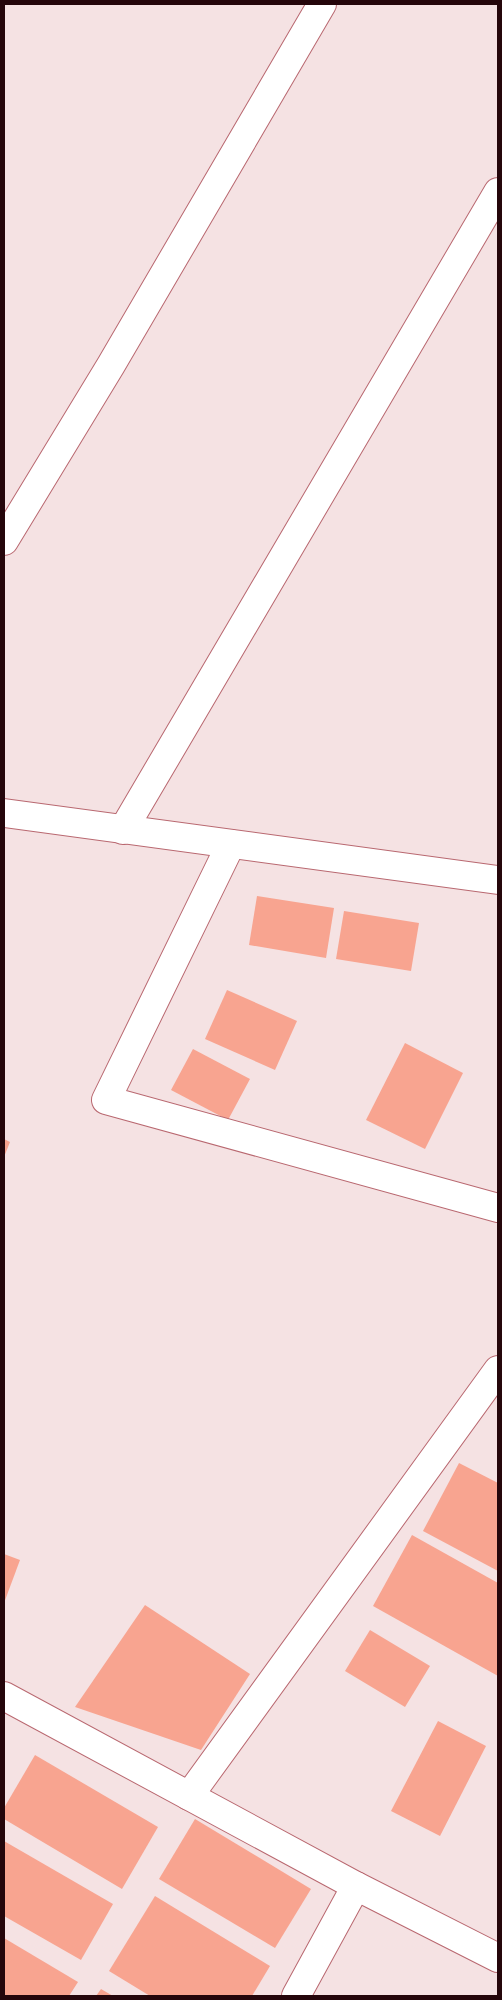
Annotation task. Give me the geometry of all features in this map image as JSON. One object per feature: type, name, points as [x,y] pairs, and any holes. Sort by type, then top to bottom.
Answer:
[{"type":"street","points":[[4,541],[111,365],[322,4]]},
{"type":"street","points":[[123,830],[498,192]]},
{"type":"street","points":[[4,814],[498,880]]},
{"type":"street","points":[[231,844],[106,1100],[498,1208]]},
{"type":"street","points":[[189,1796],[498,1370]]},
{"type":"street","points":[[4,1696],[356,1886],[498,1958]]},
{"type":"street","points":[[296,1996],[356,1886]]},
{"type":"building","points":[[257,896],[334,908],[326,958],[249,945]]},
{"type":"building","points":[[344,911],[419,923],[411,971],[336,959]]},
{"type":"building","points":[[227,990],[297,1021],[275,1070],[205,1039]]},
{"type":"building","points":[[405,1043],[463,1073],[425,1149],[366,1120]]},
{"type":"building","points":[[193,1049],[250,1079],[228,1120],[171,1090]]},
{"type":"building","points":[[4,1139],[10,1142],[4,1157]]},
{"type":"building","points":[[459,1463],[498,1483],[498,1571],[423,1531]]},
{"type":"building","points":[[412,1535],[498,1583],[498,1676],[373,1606]]},
{"type":"building","points":[[4,1554],[20,1560],[4,1603]]},
{"type":"building","points":[[145,1605],[250,1674],[201,1750],[75,1707]]},
{"type":"building","points":[[370,1630],[430,1666],[405,1707],[345,1671]]},
{"type":"building","points":[[438,1721],[486,1746],[440,1836],[391,1811]]},
{"type":"building","points":[[35,1755],[158,1827],[122,1889],[4,1819],[4,1808]]},
{"type":"building","points":[[195,1819],[311,1889],[275,1948],[159,1879]]},
{"type":"building","points":[[4,1841],[113,1904],[81,1960],[4,1916]]},
{"type":"building","points":[[155,1896],[270,1966],[252,1996],[150,1996],[109,1971]]},
{"type":"building","points":[[4,1938],[78,1982],[69,1996],[4,1996]]},
{"type":"building","points":[[101,1989],[113,1996],[96,1996]]}]
